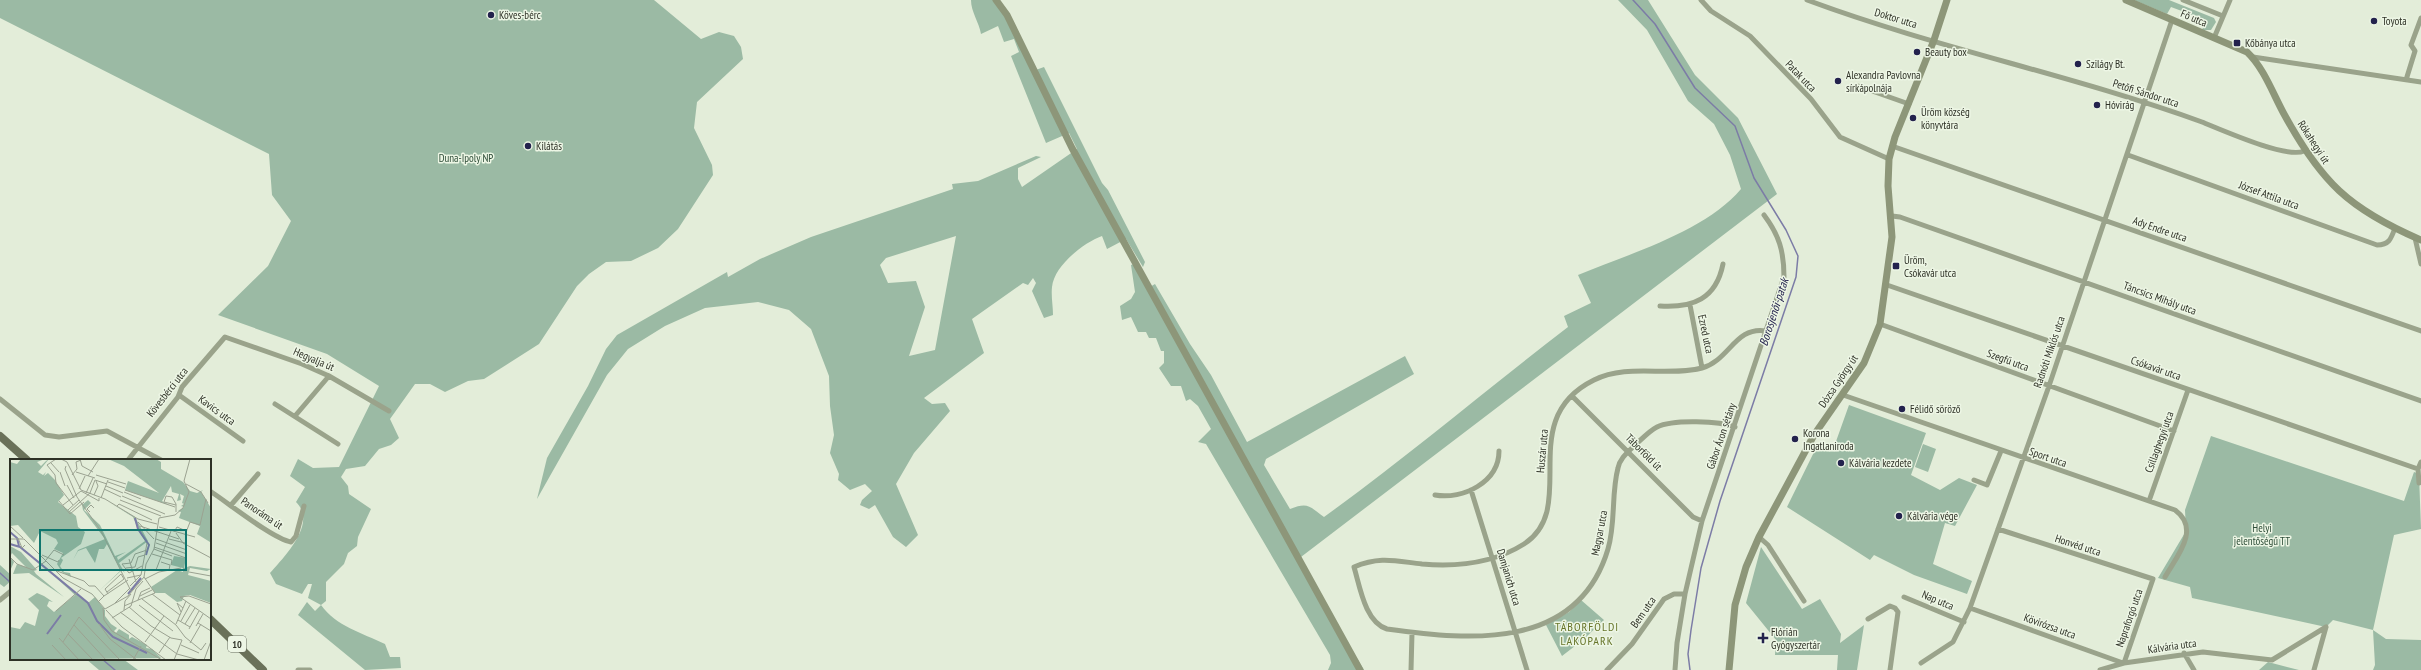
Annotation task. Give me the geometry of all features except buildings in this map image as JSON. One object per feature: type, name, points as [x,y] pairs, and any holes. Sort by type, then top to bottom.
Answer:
[{"type":"main road","points":[[0,436],[26,459]]},
{"type":"main road","name":"10","points":[[211,620],[263,670]]},
{"type":"street","points":[[996,0],[1015,29],[1072,148],[1360,670]]},
{"type":"street","name":"Patak utca","points":[[1701,0],[1711,11],[1750,36],[1811,99],[1840,137],[1889,159]]},
{"type":"street","name":"Doktor utca","points":[[1807,0],[1934,40]]},
{"type":"street","name":"Dózsa György út","points":[[1729,670],[1735,605],[1746,567],[1759,537],[1814,435],[1864,363],[1880,324],[1892,250],[1892,216],[1888,186],[1889,159],[1892,146],[1934,40],[1947,0]]},
{"type":"street","name":"Fő utca","points":[[2126,0],[2239,48],[2253,57]]},
{"type":"street","name":"Fő utca","points":[[2182,0],[2223,16]]},
{"type":"street","points":[[2214,38],[2230,0]]},
{"type":"street","points":[[2406,80],[2415,51],[2411,45],[2421,18]]},
{"type":"street","name":"Radnóti Miklós utca","points":[[1922,663],[1953,642],[1957,637],[1970,608],[2022,458],[2049,386],[2146,102],[2172,20]]},
{"type":"street","name":"Petőfi Sándor utca","points":[[1934,40],[2146,102],[2263,145],[2294,154],[2304,151]]},
{"type":"street","points":[[2253,57],[2421,82]]},
{"type":"street","name":"Rókahegyi út","points":[[2253,57],[2304,151],[2325,178],[2349,200],[2369,215],[2418,239]]},
{"type":"street","points":[[1858,86],[1909,104]]},
{"type":"street","name":"Ady Endre utca","points":[[1892,146],[2421,331]]},
{"type":"street","name":"József Attila utca","points":[[2128,155],[2377,245],[2385,245],[2390,240],[2395,228]]},
{"type":"street","name":"Gábor Áron sétány","points":[[1675,670],[1677,643],[1685,594],[1702,521],[1781,288],[1784,266],[1776,231],[1764,215]]},
{"type":"street","name":"Táncsics Mihály utca","points":[[1892,216],[2421,401]]},
{"type":"street","points":[[2418,239],[2421,264]]},
{"type":"street","points":[[1660,306],[1690,305],[1711,292],[1718,283],[1724,264]]},
{"type":"street","name":"Csókavár utca","points":[[1887,285],[2418,469]]},
{"type":"street","name":"Ezred utca","points":[[1690,305],[1702,368]]},
{"type":"street","name":"Szegfű utca","points":[[1880,324],[2174,431]]},
{"type":"street","name":"Huszár utca","points":[[1354,567],[1383,559],[1440,565],[1492,559],[1510,553],[1535,536],[1545,521],[1549,498],[1552,433],[1556,417],[1572,396],[1595,379],[1610,374],[1628,371],[1678,372],[1702,368],[1720,359],[1746,332],[1752,330],[1766,331]]},
{"type":"street","name":"Hegyalja út","points":[[225,337],[328,376],[390,411]]},
{"type":"street","name":"Kövesbérci utca","points":[[129,459],[137,446],[179,395],[182,387],[225,337]]},
{"type":"street","points":[[295,416],[328,376]]},
{"type":"street","name":"Csillaghegyi utca","points":[[2149,502],[2188,390]]},
{"type":"street","name":"Sport utca","points":[[1843,394],[2000,451],[2175,510],[2184,517],[2187,526],[2187,536],[2166,577]]},
{"type":"street","name":"Kavics utca","points":[[179,395],[244,441]]},
{"type":"street","name":"Táborföld út","points":[[1572,396],[1629,451],[1693,517],[1702,521]]},
{"type":"street","points":[[0,399],[45,435],[59,437],[107,431],[159,459]]},
{"type":"street","points":[[275,404],[338,444]]},
{"type":"street","name":"Magyar utca","points":[[1354,567],[1364,598],[1377,624],[1387,629],[1412,633],[1471,636],[1516,632],[1554,620],[1568,610],[1593,584],[1609,548],[1618,467],[1629,451],[1650,432],[1667,424],[1726,423],[1735,427]]},
{"type":"street","points":[[1435,496],[1448,498],[1472,490],[1489,479],[1499,460],[1499,451]]},
{"type":"street","points":[[1974,480],[1987,485],[2000,451]]},
{"type":"street","points":[[2419,483],[2418,469],[2421,462]]},
{"type":"street","points":[[231,505],[258,474]]},
{"type":"street","name":"Damjanich utca","points":[[1472,490],[1527,670]]},
{"type":"street","name":"Panoráma út","points":[[211,492],[263,528],[290,542],[296,536],[304,506]]},
{"type":"street","name":"Honvéd utca","points":[[1998,529],[2152,579]]},
{"type":"street","points":[[1759,537],[1768,545],[1804,601]]},
{"type":"street","name":"Napraforgó utca","points":[[2124,663],[2152,579]]},
{"type":"street","points":[[0,600],[10,592]]},
{"type":"street","name":"Bem utca","points":[[1607,670],[1632,644],[1664,599],[1674,594],[1685,594]]},
{"type":"street","name":"Nap utca","points":[[1904,597],[1964,622]]},
{"type":"street","points":[[1868,620],[1890,606],[1895,608],[1898,612],[1890,670]]},
{"type":"street","name":"Kövirózsa utca","points":[[1970,608],[2124,663]]},
{"type":"street","name":"Kálvária utca","points":[[2100,670],[2124,663],[2184,653],[2203,652],[2272,660],[2326,627],[2314,670]]},
{"type":"street","points":[[1411,670],[1412,633]]},
{"type":"street","points":[[2184,653],[2194,670]]},
{"type":"street","points":[[298,670],[310,670]]},
{"type":"green space","name":"Duna-Ipoly NP","points":[[0,0],[654,0],[701,39],[719,32],[734,36],[741,47],[743,59],[697,102],[694,128],[712,165],[713,175],[678,229],[658,248],[631,261],[606,262],[589,274],[577,286],[539,344],[484,379],[468,381],[445,392],[430,384],[415,384],[390,419],[399,438],[391,445],[379,449],[365,466],[346,469],[341,477],[348,486],[349,494],[371,509],[358,537],[357,546],[348,553],[344,564],[326,582],[326,601],[321,605],[308,598],[312,584],[308,584],[302,594],[276,584],[270,573],[290,549],[301,529],[303,520],[302,510],[296,502],[305,487],[290,476],[298,459],[313,468],[339,467],[379,386],[327,354],[218,315],[268,266],[291,221],[272,195],[269,154],[0,18]]},
{"type":"green space","points":[[971,0],[993,0],[1008,21],[1033,71],[1044,67],[1102,183],[1108,190],[1145,262],[1143,267],[1126,239],[1107,249],[1102,236],[1094,239],[1078,250],[1058,271],[1052,287],[1053,315],[1044,318],[1032,291],[1036,283],[1033,278],[1028,285],[1023,283],[972,319],[984,353],[924,398],[932,404],[945,403],[950,411],[914,453],[896,484],[918,535],[906,547],[893,537],[875,505],[869,509],[860,505],[862,500],[872,491],[865,484],[850,490],[838,480],[839,474],[830,453],[834,435],[830,406],[829,376],[811,329],[789,310],[758,302],[705,308],[665,326],[628,349],[607,375],[537,499],[547,458],[588,386],[606,349],[617,335],[727,272],[728,277],[760,259],[811,237],[953,189],[952,184],[978,181],[1036,156],[1041,157],[1018,168],[1018,179],[1022,187],[1077,149],[1069,133],[1046,143],[1011,56],[1019,52],[1014,39],[1004,42],[998,26],[981,34]],"holes":[[[956,236],[935,350],[909,356],[925,307],[916,281],[888,283],[880,265],[886,258]]]},
{"type":"green space","points":[[1618,0],[1648,0],[1695,75],[1738,118],[1777,194],[1297,560],[1364,670],[1328,670],[1331,663],[1330,655],[1206,444],[1198,442],[1211,429],[1198,406],[1190,399],[1186,401],[1181,386],[1171,386],[1159,368],[1164,363],[1164,351],[1161,351],[1156,338],[1149,338],[1146,332],[1138,332],[1131,317],[1122,320],[1120,306],[1131,299],[1135,292],[1131,265],[1134,264],[1148,288],[1155,284],[1190,344],[1211,375],[1247,442],[1405,356],[1414,374],[1266,459],[1264,465],[1290,509],[1308,506],[1324,517],[1386,471],[1568,327],[1564,316],[1591,303],[1578,275],[1643,250],[1687,229],[1708,217],[1726,204],[1741,189],[1730,155],[1714,124],[1688,101],[1647,30]]},
{"type":"green space","points":[[2134,0],[2169,0],[2214,18],[2216,22],[2211,30],[2202,30],[2206,20],[2171,7],[2167,14]]},
{"type":"green space","points":[[1849,405],[1926,433],[1911,475],[1940,490],[1959,478],[1977,485],[1955,526],[1945,523],[1933,564],[1972,581],[1967,594],[1914,575],[1874,555],[1870,560],[1787,507],[1817,446],[1834,447]]},
{"type":"green space","name":"Helyi jelentőségű TT","points":[[2211,436],[2404,501],[2414,472],[2419,474],[2421,529],[2394,535],[2373,630],[2333,620],[2326,627],[2192,598],[2190,587],[2158,578],[2186,531],[2185,510]]},
{"type":"green space","points":[[1923,444],[1936,449],[1928,472],[1915,467]]},
{"type":"green space","points":[[1761,547],[1802,609],[1820,599],[1841,634],[1840,643],[1864,625],[1857,670],[1837,670],[1838,655],[1775,655],[1776,640],[1746,603]]},
{"type":"green space","points":[[0,565],[10,574],[10,582],[4,587],[0,584]]},
{"type":"green space","points":[[1581,600],[1604,620],[1584,639],[1562,656],[1546,625],[1569,612]]},
{"type":"green space","points":[[307,602],[315,611],[321,605],[342,624],[385,644],[390,657],[400,657],[401,668],[365,670],[298,615]]},
{"type":"green space","points":[[2373,630],[2386,639],[2421,640],[2421,670],[2373,670],[2375,665]]},
{"type":"green space","points":[[87,660],[124,660],[138,670],[99,670]]},
{"type":"green space","points":[[2268,662],[2299,670],[2259,670]]},
{"type":"waterway","name":"Borosjenői-patak","points":[[1633,0],[1655,24],[1695,88],[1735,126],[1754,178],[1786,230],[1798,256],[1796,277],[1720,501],[1701,568],[1688,654],[1690,670]]},
{"type":"waterway","points":[[0,573],[10,582]]},
{"type":"waterway","points":[[103,660],[115,670]]},
{"type":"place","name":"Köves-bérc","points":[[491,15]]},
{"type":"place","name":"Toyota","points":[[2374,21]]},
{"type":"place","name":"Kőbánya utca","points":[[2237,43]]},
{"type":"place","name":"Beauty box","points":[[1917,52]]},
{"type":"place","name":"Szilágy Bt.","points":[[2078,64]]},
{"type":"place","name":"Alexandra Pavlovna sírkápolnája","points":[[1838,81]]},
{"type":"place","name":"Hóvirág","points":[[2097,105]]},
{"type":"place","name":"Üröm község könyvtára","points":[[1913,118]]},
{"type":"place","name":"Kilátás","points":[[528,146]]},
{"type":"place","name":"Üröm, Csókavár utca","points":[[1896,266]]},
{"type":"place","name":"Félidő söröző","points":[[1902,409]]},
{"type":"place","name":"Korona Ingatlaniroda","points":[[1795,439]]},
{"type":"place","name":"Kálvária kezdete","points":[[1841,463]]},
{"type":"place","name":"Kálvária vége","points":[[1899,516]]},
{"type":"place","name":"Flórián Gyógyszertár","points":[[1763,638]]},
{"type":"district","name":"TÁBORFÖLDI LAKÓPARK","points":[[1587,634]]}]
